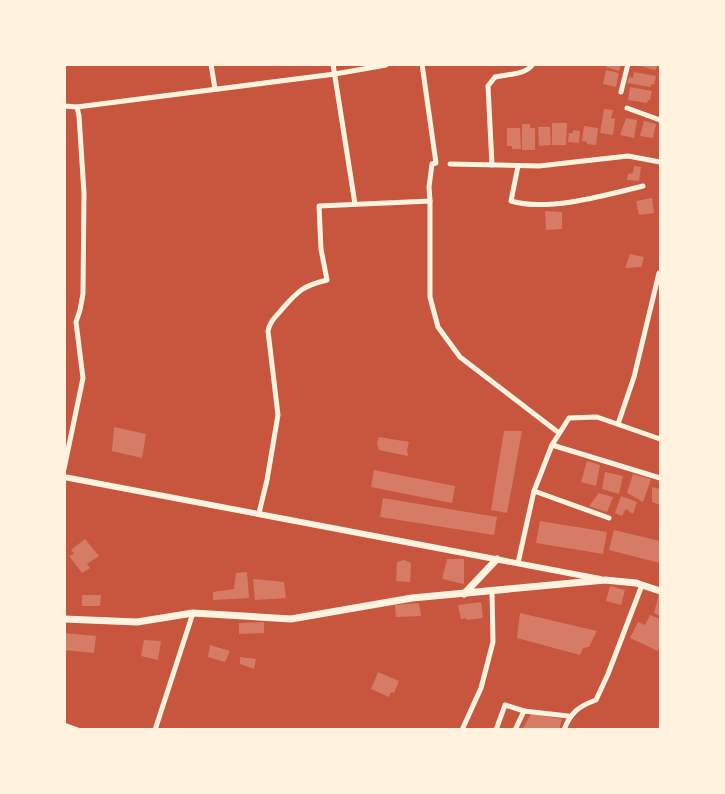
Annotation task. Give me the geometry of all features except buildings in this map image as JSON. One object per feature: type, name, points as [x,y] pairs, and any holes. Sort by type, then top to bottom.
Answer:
[{"type":"main road","points":[[464,594],[496,559]]},
{"type":"main road","points":[[64,619],[137,622],[193,613],[291,619],[412,598],[605,580],[642,585],[660,591]]},
{"type":"street","points":[[211,64],[215,89]]},
{"type":"street","points":[[333,64],[355,204]]},
{"type":"street","points":[[422,64],[436,163],[432,164],[429,187],[430,297],[438,327],[460,357],[559,433]]},
{"type":"street","points":[[492,165],[488,86],[495,77],[524,72],[533,64]]},
{"type":"street","points":[[621,92],[628,64]]},
{"type":"street","points":[[64,106],[77,107],[335,74],[386,65]]},
{"type":"street","points":[[64,469],[83,378],[76,322],[81,310],[83,294],[84,193],[77,107]]},
{"type":"street","points":[[627,108],[660,120]]},
{"type":"street","points":[[450,165],[569,164],[611,156],[628,156],[660,162]]},
{"type":"street","points":[[518,166],[511,201],[523,204],[589,200],[643,186]]},
{"type":"street","points":[[259,513],[278,415],[268,331],[271,320],[295,293],[311,284],[327,280],[321,249],[319,206],[430,201]]},
{"type":"street","points":[[618,424],[634,377],[659,273]]},
{"type":"street","points":[[518,563],[534,490],[552,445],[569,418],[597,417],[660,439]]},
{"type":"street","points":[[552,445],[660,478]]},
{"type":"street","points":[[64,477],[605,580]]},
{"type":"street","points":[[534,490],[609,518]]},
{"type":"street","points":[[564,729],[568,716],[582,705],[596,700],[642,585]]},
{"type":"street","points":[[462,729],[481,688],[493,642],[492,591]]},
{"type":"street","points":[[155,729],[193,613]]},
{"type":"street","points":[[496,729],[505,705],[524,711],[568,716]]},
{"type":"street","points":[[515,729],[524,711]]},
{"type":"street","points":[[64,725],[78,729]]}]
